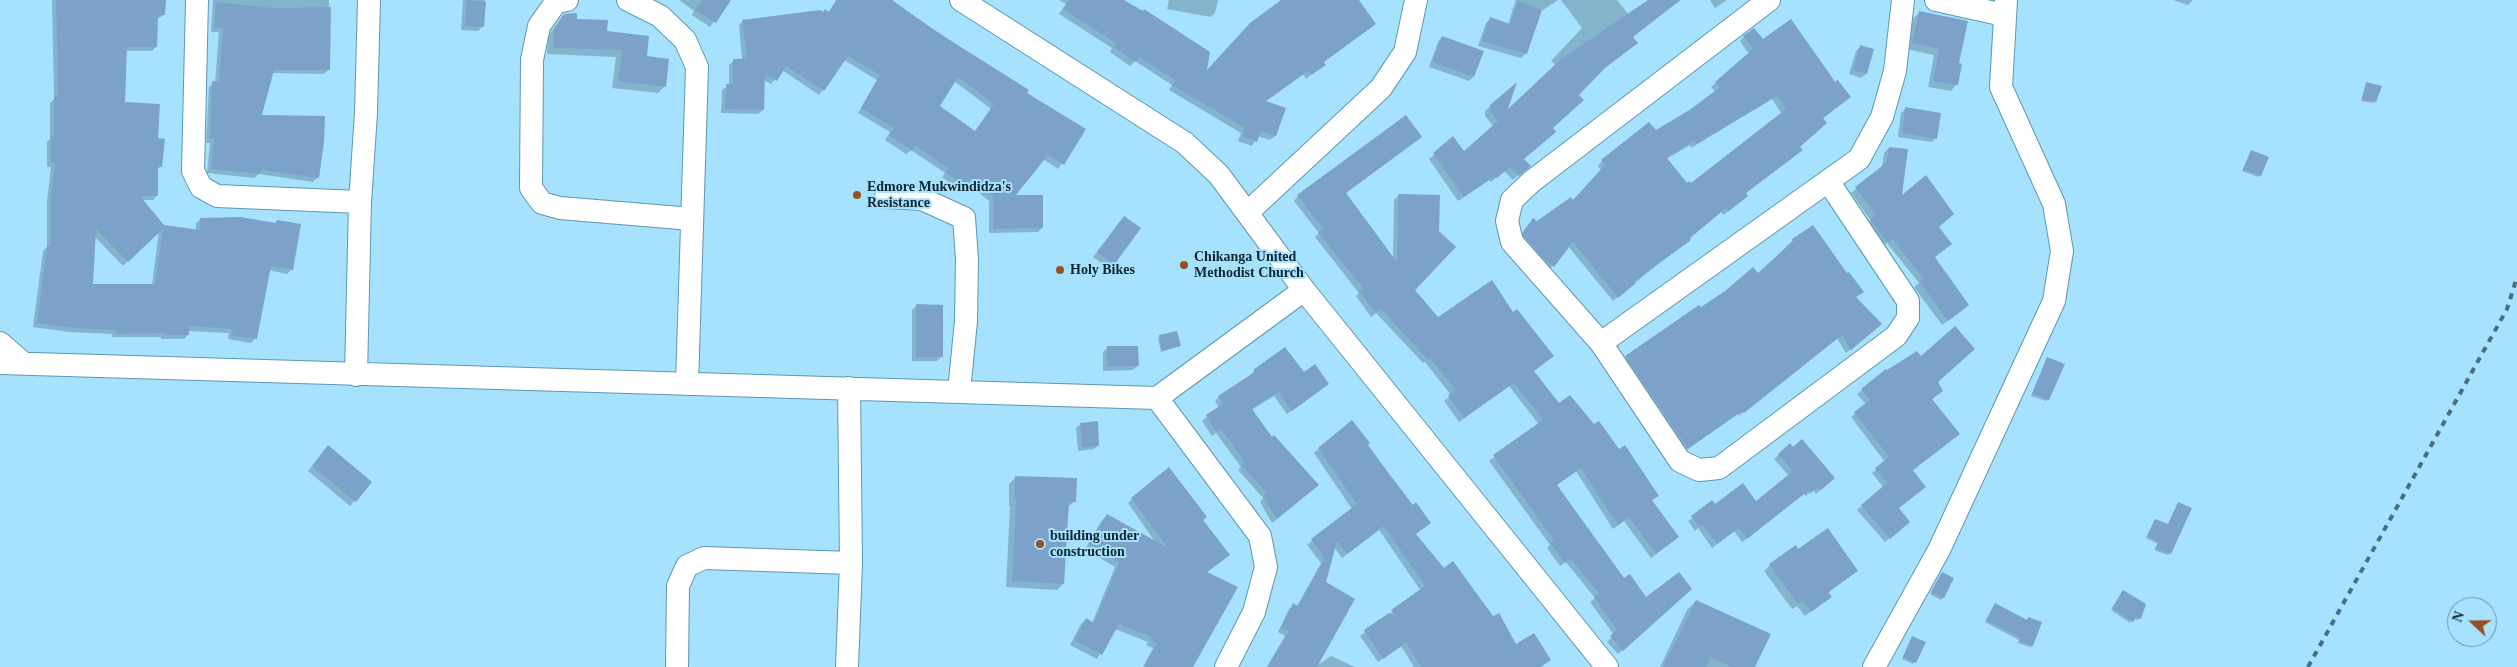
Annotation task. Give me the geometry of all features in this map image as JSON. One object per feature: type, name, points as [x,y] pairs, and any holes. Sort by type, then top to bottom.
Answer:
[{"type":"street","points":[[197,0],[193,171],[201,187],[217,196],[360,202]]},
{"type":"street","points":[[356,375],[360,202],[366,113],[369,0]]},
{"type":"street","points":[[567,0],[556,2],[539,26],[532,60],[531,188],[542,203],[560,208],[692,219]]},
{"type":"street","points":[[628,0],[660,16],[685,40],[697,67],[687,384]]},
{"type":"street","points":[[962,0],[1185,143],[1219,175],[1304,290],[1607,667]]},
{"type":"street","points":[[1247,213],[1381,88],[1405,52],[1416,0]]},
{"type":"street","points":[[1769,0],[1531,182],[1512,200],[1507,221],[1512,242],[1601,343],[1680,461],[1699,470],[1719,468],[1896,336],[1908,318],[1908,301],[1828,181]]},
{"type":"street","points":[[1601,343],[1859,159],[1882,117],[1895,71],[1903,0]]},
{"type":"street","points":[[1874,667],[1939,550],[2054,301],[2062,251],[2054,204],[2001,87],[2005,7],[1936,0]]},
{"type":"street","points":[[886,197],[922,199],[964,218],[967,259],[966,321],[959,391]]},
{"type":"street","points":[[0,363],[1157,398],[1304,290]]},
{"type":"street","points":[[0,342],[23,363]]},
{"type":"street","points":[[847,667],[851,563],[849,388]]},
{"type":"street","points":[[1157,398],[1260,536],[1266,567],[1254,612],[1226,667]]},
{"type":"street","points":[[677,667],[678,586],[687,566],[704,558],[851,563]]},
{"type":"building","points":[[56,0],[166,0],[165,15],[158,15],[157,47],[127,47],[125,102],[160,104],[158,138],[165,139],[162,167],[158,167],[158,196],[140,196],[164,225],[200,230],[200,218],[240,217],[276,223],[277,220],[301,224],[293,270],[271,266],[257,339],[231,335],[233,329],[189,326],[189,335],[165,335],[165,333],[116,334],[116,330],[74,328],[37,323],[47,245],[51,245],[51,197],[55,163],[51,163],[51,136],[54,136],[54,97],[58,97]],"holes":[[[96,229],[128,262],[163,229],[155,284],[93,284]]]},
{"type":"building","points":[[467,0],[486,2],[484,27],[465,26]]},
{"type":"building","points":[[702,0],[731,0],[716,23],[695,10]]},
{"type":"building","points":[[837,0],[892,0],[937,32],[1029,90],[1027,93],[1086,129],[1064,165],[1048,155],[1016,195],[1043,195],[1043,228],[993,229],[993,196],[971,179],[966,186],[946,173],[948,168],[915,145],[912,151],[889,135],[894,128],[861,108],[880,75],[848,56],[824,91],[786,66],[777,81],[765,74],[764,110],[725,109],[726,84],[733,84],[733,59],[747,59],[742,20],[820,10],[823,12],[825,9],[829,12]],"holes":[[[958,77],[994,104],[975,131],[940,106]]]},
{"type":"building","points":[[1069,0],[1124,0],[1143,11],[1144,9],[1210,52],[1207,70],[1250,23],[1281,0],[1359,0],[1376,24],[1324,62],[1326,65],[1311,75],[1308,71],[1266,101],[1286,108],[1276,136],[1261,131],[1257,142],[1242,136],[1245,128],[1172,85],[1175,80],[1139,57],[1136,62],[1114,47],[1116,43],[1063,9]]},
{"type":"building","points":[[1648,0],[1680,0],[1633,37],[1638,43],[1605,68],[1579,95],[1584,100],[1553,128],[1556,132],[1524,159],[1531,166],[1519,176],[1510,167],[1497,178],[1495,176],[1464,197],[1433,153],[1453,136],[1464,151],[1498,121],[1490,111],[1490,105],[1517,82],[1508,109],[1560,60]]},
{"type":"building","points":[[1518,1],[1542,10],[1527,54],[1482,41],[1490,17],[1510,24]]},
{"type":"building","points":[[216,2],[273,8],[331,7],[330,70],[274,70],[262,115],[325,116],[324,142],[319,178],[261,170],[260,174],[211,169],[214,139],[210,139],[212,81],[219,82],[223,28],[214,28]]},
{"type":"building","points":[[1919,11],[1968,21],[1959,63],[1962,64],[1958,85],[1933,81],[1939,49],[1912,43]]},
{"type":"building","points":[[577,13],[577,19],[608,20],[607,31],[649,36],[647,56],[669,59],[666,87],[618,81],[622,50],[553,48],[554,28],[564,14]]},
{"type":"building","points":[[1791,19],[1836,83],[1837,79],[1851,97],[1823,118],[1827,123],[1800,147],[1803,150],[1746,193],[1748,196],[1729,211],[1726,208],[1690,238],[1691,240],[1635,281],[1636,283],[1618,298],[1573,242],[1554,267],[1546,261],[1524,236],[1523,232],[1533,218],[1537,221],[1571,197],[1573,200],[1605,165],[1601,160],[1649,122],[1656,130],[1691,109],[1720,87],[1715,82],[1753,49],[1743,36],[1754,28],[1763,39]],"holes":[[[1777,96],[1786,109],[1691,183],[1689,181],[1687,183],[1667,158],[1694,141],[1696,144]]]},
{"type":"building","points":[[1442,36],[1484,51],[1474,77],[1432,62]]},
{"type":"building","points":[[1860,45],[1874,49],[1867,74],[1853,70]]},
{"type":"building","points":[[2366,82],[2382,86],[2376,102],[2362,99]]},
{"type":"building","points":[[1905,107],[1941,113],[1937,139],[1902,133]]},
{"type":"building","points":[[1406,115],[1422,137],[1346,193],[1397,262],[1398,194],[1440,195],[1439,231],[1456,247],[1415,290],[1438,317],[1492,280],[1513,312],[1517,309],[1554,356],[1534,371],[1559,403],[1570,395],[1594,424],[1599,421],[1619,449],[1625,445],[1659,496],[1652,500],[1679,537],[1656,554],[1629,517],[1618,525],[1581,468],[1557,485],[1624,578],[1630,574],[1646,597],[1679,572],[1692,589],[1623,651],[1610,636],[1617,630],[1594,597],[1599,593],[1571,559],[1565,563],[1550,543],[1554,540],[1493,455],[1543,420],[1542,418],[1514,383],[1464,418],[1448,395],[1456,390],[1430,358],[1428,360],[1381,309],[1376,313],[1359,291],[1363,288],[1318,232],[1323,228],[1297,195]]},
{"type":"building","points":[[1889,147],[1908,149],[1902,195],[1926,175],[1954,214],[1939,227],[1952,244],[1935,257],[1969,305],[1948,321],[1919,281],[1923,278],[1893,239],[1888,242],[1870,220],[1876,215],[1855,187],[1886,163]]},
{"type":"building","points":[[2251,150],[2269,157],[2261,176],[2243,169]]},
{"type":"building","points":[[1124,216],[1141,228],[1114,265],[1097,252]]},
{"type":"building","points":[[1813,225],[1847,273],[1849,272],[1864,292],[1856,297],[1882,324],[1851,350],[1842,335],[1744,413],[1742,411],[1688,449],[1625,356],[1699,305],[1701,307],[1725,291],[1753,267],[1758,273],[1793,241],[1792,239]]},
{"type":"building","points":[[916,304],[943,305],[943,357],[916,357]]},
{"type":"building","points":[[1955,326],[1975,349],[1938,382],[1943,391],[1932,399],[1960,434],[1913,470],[1926,487],[1899,508],[1910,522],[1890,539],[1861,505],[1887,483],[1875,468],[1889,457],[1854,412],[1870,400],[1861,389],[1886,369],[1917,351],[1921,356]]},
{"type":"building","points":[[1177,331],[1181,346],[1162,351],[1159,335]]},
{"type":"building","points":[[1107,346],[1138,346],[1139,366],[1107,367]]},
{"type":"building","points":[[1285,347],[1304,372],[1315,364],[1329,384],[1292,411],[1278,392],[1252,409],[1272,437],[1274,435],[1319,485],[1277,519],[1263,496],[1267,493],[1241,465],[1245,462],[1221,429],[1216,432],[1206,415],[1223,404],[1218,396],[1255,372],[1253,370]]},
{"type":"building","points":[[2047,357],[2065,364],[2049,400],[2032,394]]},
{"type":"building","points":[[1352,420],[1370,443],[1368,445],[1413,505],[1416,502],[1431,523],[1416,534],[1444,568],[1453,561],[1493,616],[1499,613],[1516,644],[1534,633],[1551,660],[1540,667],[1421,667],[1406,643],[1383,659],[1364,630],[1389,613],[1397,617],[1391,610],[1425,586],[1384,526],[1347,554],[1337,541],[1326,582],[1355,599],[1317,667],[1267,667],[1289,631],[1281,628],[1293,603],[1298,606],[1325,558],[1311,539],[1357,504],[1318,448]]},
{"type":"building","points":[[1098,421],[1099,446],[1082,447],[1080,423]]},
{"type":"building","points":[[1802,439],[1835,478],[1821,490],[1818,487],[1811,493],[1809,490],[1747,539],[1739,528],[1717,544],[1703,525],[1700,527],[1691,516],[1712,500],[1715,504],[1743,483],[1756,501],[1793,471],[1778,454],[1790,443],[1793,447]]},
{"type":"building","points":[[328,445],[372,482],[356,502],[312,466]]},
{"type":"building","points":[[1169,467],[1207,517],[1203,520],[1230,555],[1207,572],[1238,587],[1193,667],[1144,667],[1157,643],[1150,640],[1152,637],[1119,624],[1102,655],[1074,640],[1086,618],[1094,623],[1119,562],[1089,544],[1107,514],[1168,548],[1131,498]]},
{"type":"building","name":"building under construction","points":[[1015,476],[1077,478],[1076,502],[1069,502],[1064,584],[1012,581],[1016,500],[1014,500]]},
{"type":"building","points":[[2178,502],[2192,508],[2171,554],[2155,548],[2159,542],[2147,536],[2155,519],[2168,524]]},
{"type":"building","points":[[1828,528],[1858,571],[1828,592],[1832,597],[1811,612],[1803,601],[1798,604],[1769,564],[1796,545],[1798,549]]},
{"type":"building","points":[[1942,572],[1954,578],[1944,598],[1931,592]]},
{"type":"building","points":[[2123,590],[2146,604],[2141,619],[2136,617],[2133,622],[2112,608]]},
{"type":"building","points":[[1696,600],[1771,634],[1755,667],[1731,667],[1711,657],[1706,667],[1663,667]]},
{"type":"building","points":[[1995,603],[2027,620],[2028,617],[2042,622],[2033,646],[2019,641],[2021,638],[1986,620]]},
{"type":"building","points":[[1912,636],[1926,642],[1916,663],[1903,657]]},
{"type":"railway","points":[[2308,667],[2507,309],[2517,277]]},
{"type":"place","name":"Edmore Mukwindidza's Resistance","points":[[857,195]]},
{"type":"place","name":"Chikanga United Methodist Church","points":[[1184,265]]},
{"type":"place","name":"Holy Bikes","points":[[1060,270]]},
{"type":"place","name":"building under construction","points":[[1040,544]]}]
